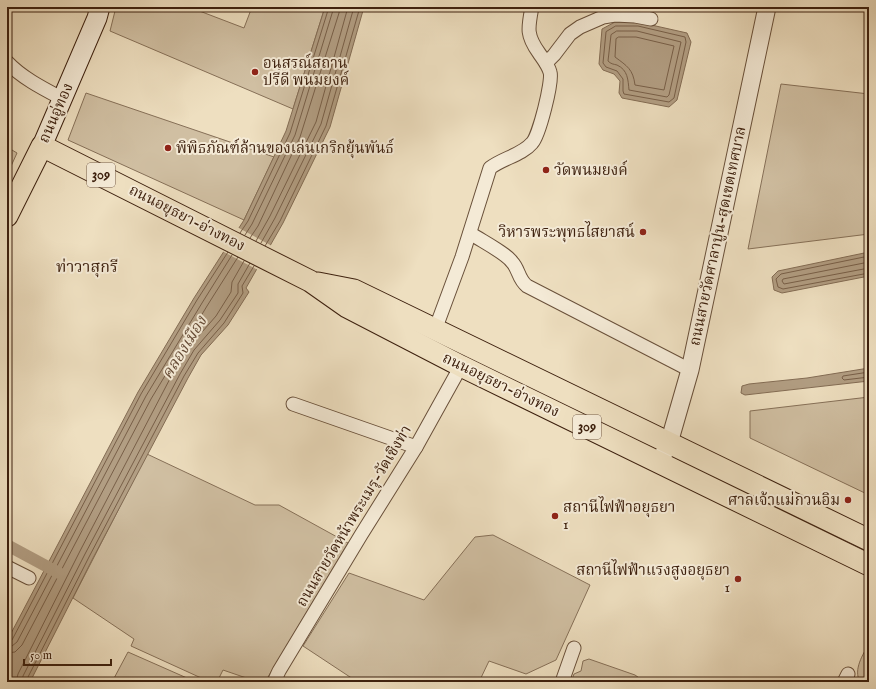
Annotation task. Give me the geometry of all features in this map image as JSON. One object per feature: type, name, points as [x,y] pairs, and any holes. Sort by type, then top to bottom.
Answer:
[{"type":"main road","name":"ถนนอู่ทอง","points":[[7,216],[42,146],[63,99],[98,18],[100,7]]},
{"type":"main road","name":"ถนนอยุธยา-อ่างทอง","points":[[42,146],[282,266],[310,281],[347,307],[460,366],[869,565]]},
{"type":"main road","name":"ถนนอยุธยา-อ่างทอง","points":[[310,281],[354,290],[869,540]]},
{"type":"street","points":[[435,330],[470,234],[490,168],[495,164],[526,149],[534,142],[538,133],[551,77],[550,70],[532,44],[529,34],[532,7]]},
{"type":"street","name":"ถนนสายวัดศาลาปูน-สุดเขตเทศบาล","points":[[659,463],[669,443],[690,370],[767,7]]},
{"type":"street","points":[[546,63],[570,34],[580,27],[603,17],[615,15],[635,16],[651,19]]},
{"type":"street","points":[[7,62],[42,88],[63,99]]},
{"type":"street","points":[[470,234],[509,258],[515,266],[522,282],[527,286],[690,370]]},
{"type":"street","name":"ถนนสายวัดหน้าพระเมรุ-วัดเชิงท่า","points":[[274,682],[279,671],[358,538],[416,447],[460,366]]},
{"type":"street","points":[[293,404],[416,447]]},
{"type":"street","points":[[7,567],[29,578]]},
{"type":"street","points":[[562,682],[574,648]]},
{"type":"shaded area","name":"อนุสรณ์สถาน ปรีดี พนมยงค์","points":[[116,7],[189,7],[244,28],[252,7],[325,7],[293,109],[110,31]]},
{"type":"shaded area","points":[[781,84],[869,94],[869,234],[748,249]]},
{"type":"shaded area","name":"พิพิธภัณฑ์ล้านของเล่นเกริกยุ้นพันธ์","points":[[86,93],[274,157],[244,220],[68,140]]},
{"type":"shaded area","points":[[7,147],[17,153],[7,175]]},
{"type":"shaded area","points":[[869,397],[869,495],[750,438],[750,411]]},
{"type":"shaded area","points":[[147,454],[255,505],[279,505],[348,543],[265,682],[258,682],[223,670],[217,682],[210,682],[131,646],[134,639],[73,598]]},
{"type":"shaded area","points":[[493,535],[590,585],[556,660],[526,674],[489,661],[479,682],[353,682],[353,679],[303,646],[349,573],[424,600],[475,537]]},
{"type":"shaded area","points":[[869,643],[869,682],[860,682],[858,677],[858,667]]},
{"type":"shaded area","points":[[128,652],[196,682],[112,682]]},
{"type":"shaded area","points":[[589,659],[635,675],[645,682],[571,682],[574,674],[581,671],[583,661]]},
{"type":"water","name":"คลองเมือง","points":[[325,7],[364,7],[330,127],[283,223],[246,288],[249,292],[228,325],[201,355],[188,378],[93,558],[30,682],[7,682],[7,641],[138,392],[194,298],[244,220],[286,131]]},
{"type":"water","points":[[615,22],[638,22],[687,33],[691,42],[677,100],[669,107],[622,98],[619,93],[620,81],[614,74],[603,70],[599,64],[602,29]]},
{"type":"water","points":[[869,252],[869,276],[782,293],[774,290],[772,277],[778,271]]},
{"type":"water","points":[[869,368],[869,381],[745,395],[741,393],[742,386],[749,384],[807,378]]},
{"type":"pier","points":[[237,227],[272,246],[258,270],[222,251]]},
{"type":"waterway","points":[[7,545],[59,573]]},
{"type":"place","name":"อนุสรณ์สถาน ปรีดี พนมยงค์","points":[[255,72]]},
{"type":"place","name":"พิพิธภัณฑ์ล้านของเล่นเกริกยุ้นพันธ์","points":[[168,148]]},
{"type":"place","name":"วัดพนมยงค์","points":[[546,170]]},
{"type":"place","name":"วิหารพระพุทธไสยาสน์","points":[[643,232]]},
{"type":"place","name":"ศาลเจ้าแม่กวนอิม","points":[[848,500]]},
{"type":"place","name":"สถานีไฟฟ้าอยุธยา 1","points":[[555,516]]},
{"type":"place","name":"สถานีไฟฟ้าแรงสูงอยุธยา 1","points":[[738,579]]},
{"type":"district","name":"ท่าวาสุกรี","points":[[87,268]]}]
